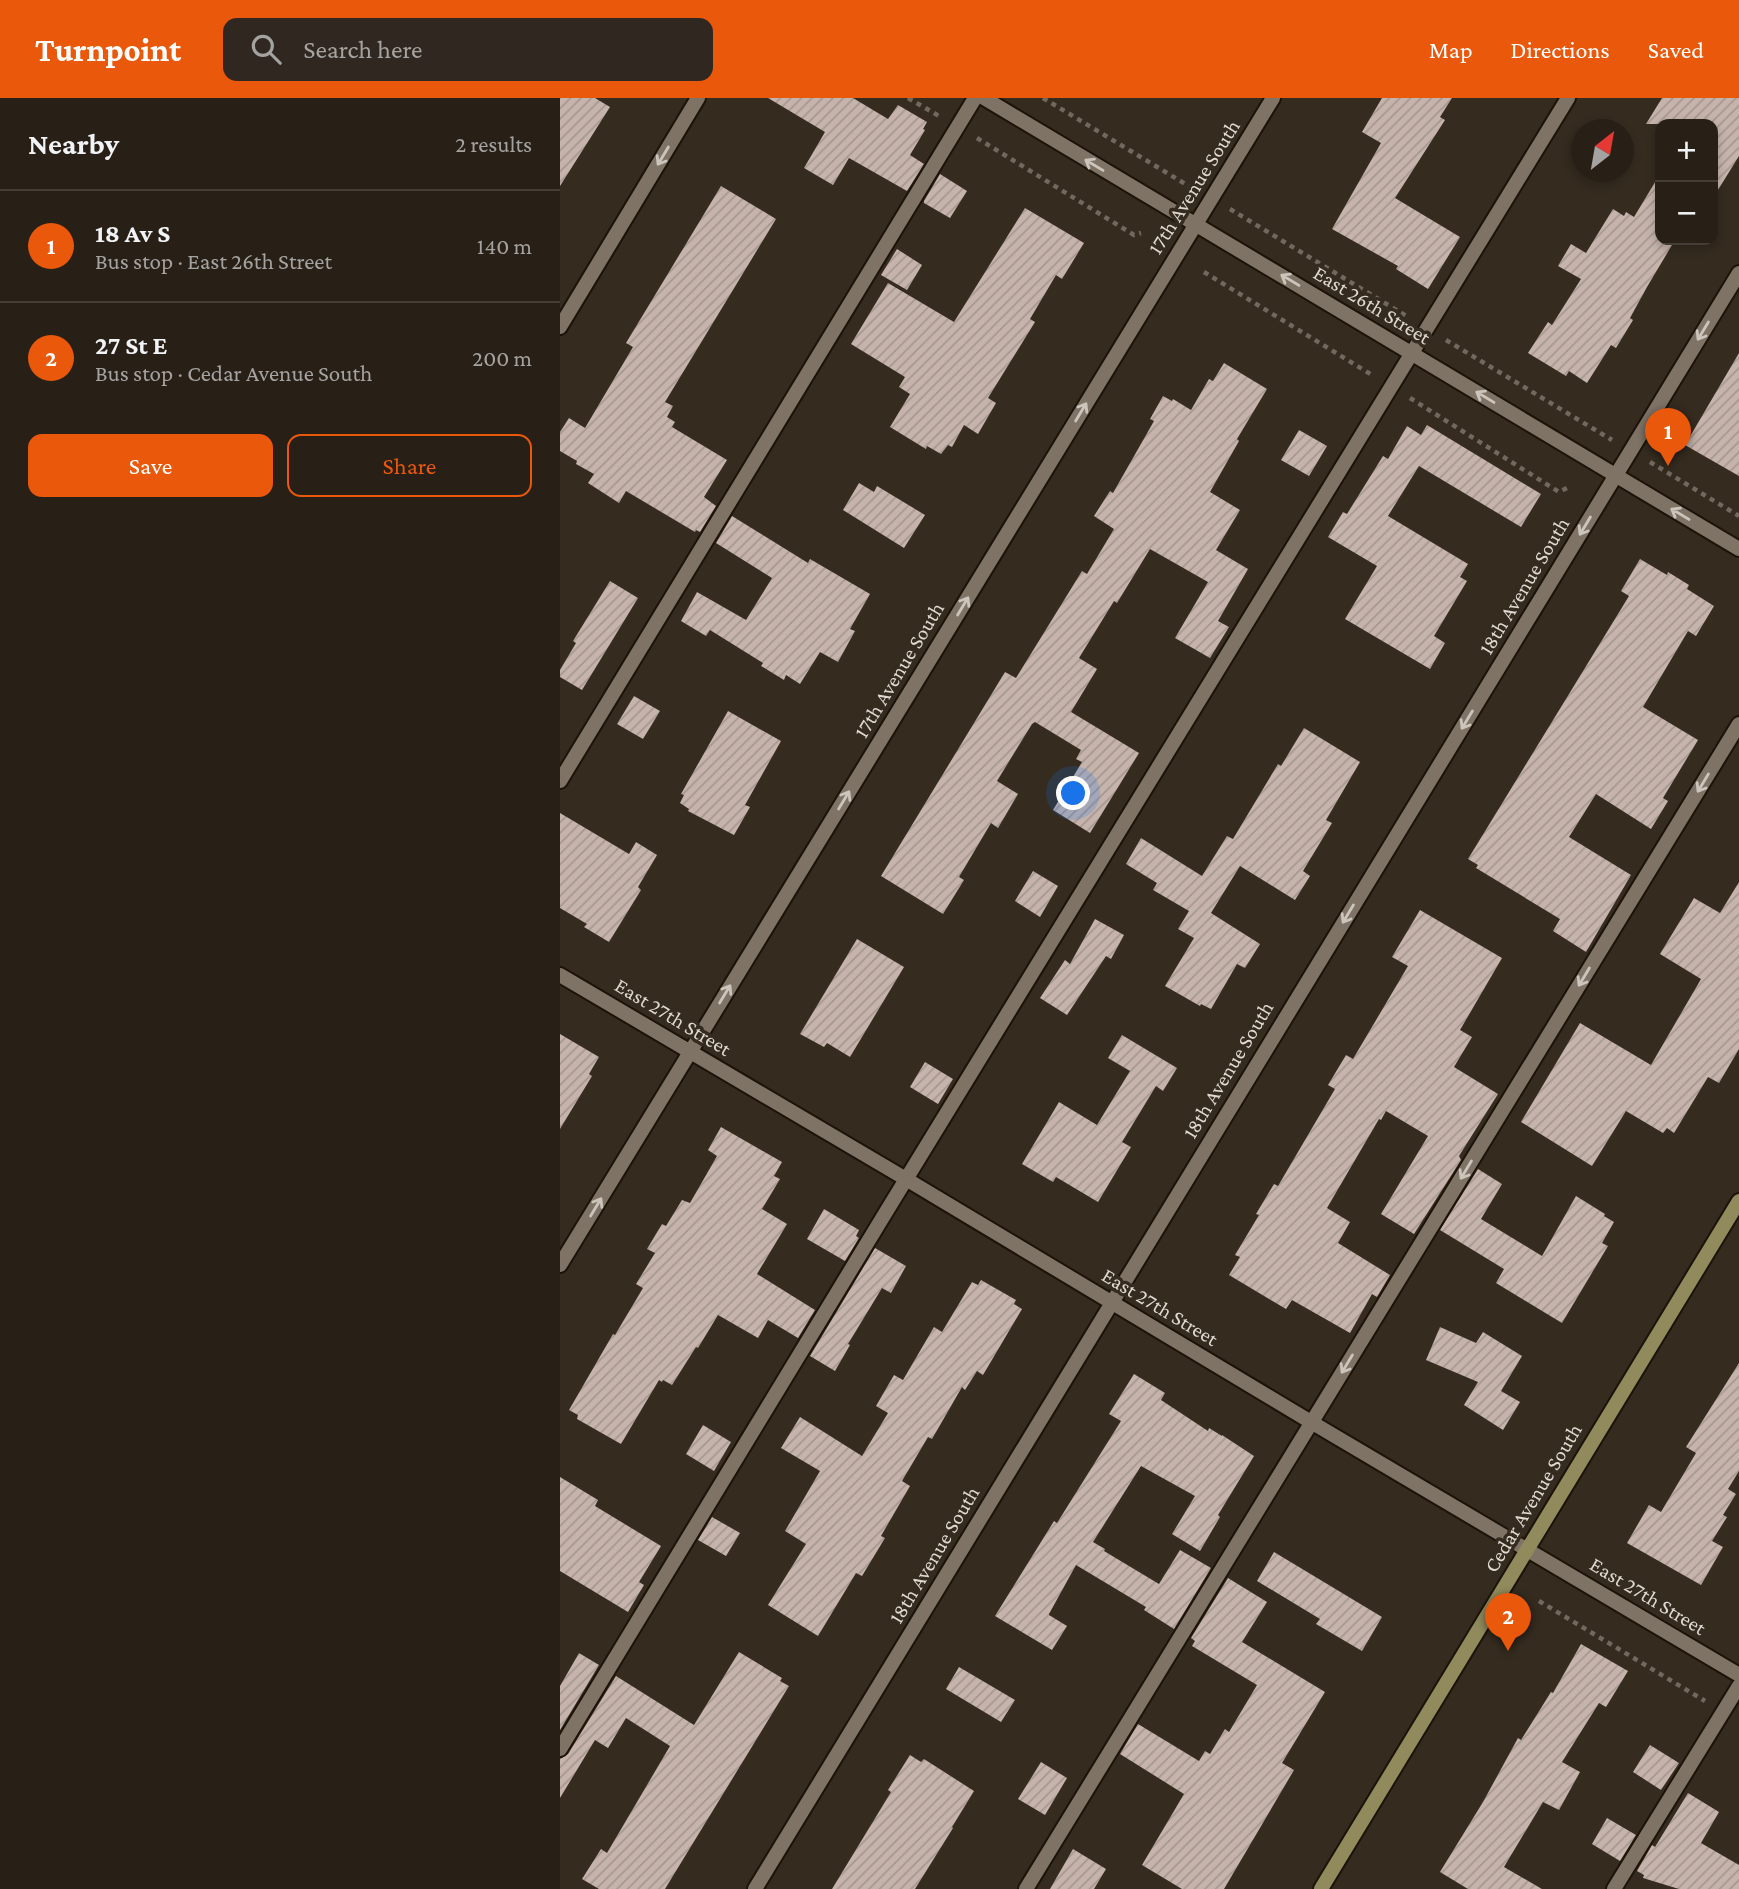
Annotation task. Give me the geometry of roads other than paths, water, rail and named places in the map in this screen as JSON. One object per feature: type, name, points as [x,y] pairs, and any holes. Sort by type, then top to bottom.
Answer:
[{"type":"main road","name":"Cedar Avenue South","points":[[1321,1889],[1739,1201]]},
{"type":"street","points":[[560,327],[698,98]]},
{"type":"street","points":[[560,781],[975,98]]},
{"type":"street","name":"East 26th Street","points":[[984,98],[1739,549]]},
{"type":"street","name":"17th Avenue South","points":[[560,1265],[1273,98]]},
{"type":"street","points":[[560,1749],[1568,98]]},
{"type":"street","name":"18th Avenue South","points":[[755,1889],[1739,273]]},
{"type":"street","points":[[1026,1889],[1739,724]]},
{"type":"street","name":"East 27th Street","points":[[560,975],[1739,1675]]},
{"type":"street","points":[[1614,1889],[1739,1686]]},
{"type":"place","name":"18 Av S","points":[[1668,466]]},
{"type":"place","name":"27 St E","points":[[1508,1651]]}]
